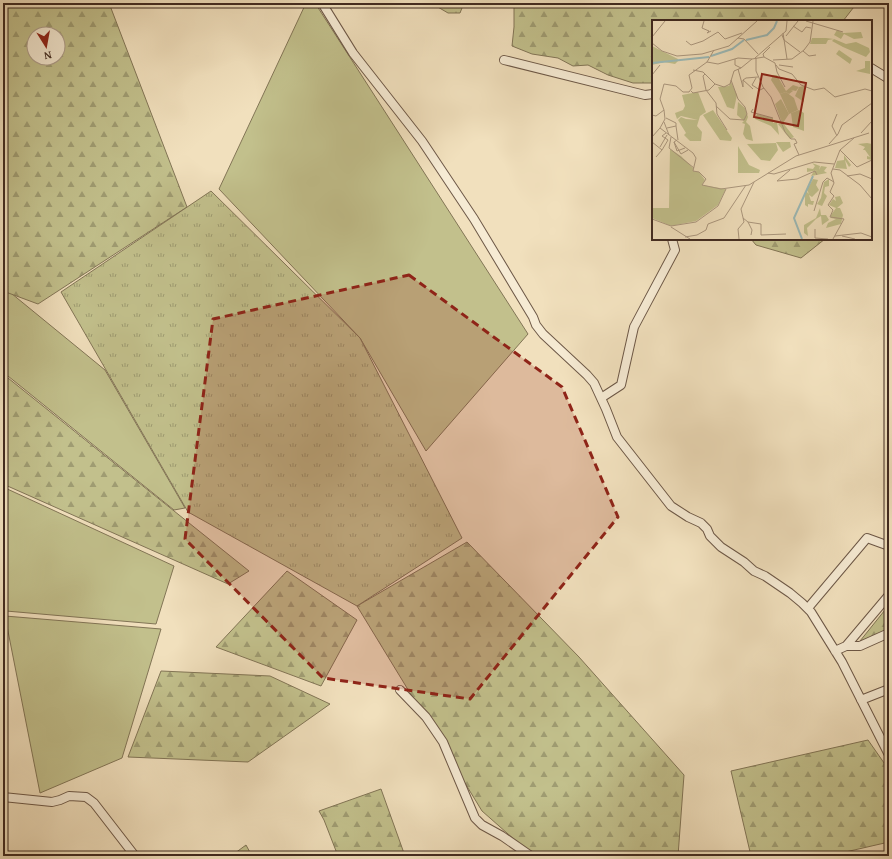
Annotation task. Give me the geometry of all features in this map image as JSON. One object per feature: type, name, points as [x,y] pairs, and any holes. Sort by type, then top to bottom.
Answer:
[{"type":"street","points":[[322,3],[353,53],[422,141],[474,219],[533,318],[538,329],[587,375],[594,384],[617,437],[671,506],[701,523],[707,529],[710,536],[721,547],[744,562],[754,571],[765,576],[790,593],[808,608],[835,651],[888,750]]},
{"type":"street","points":[[504,60],[645,95],[652,94]]},
{"type":"street","points":[[872,69],[889,79]]},
{"type":"street","points":[[601,398],[621,385],[634,327],[675,250],[672,240]]},
{"type":"street","points":[[808,608],[867,538],[889,546]]},
{"type":"street","points":[[846,646],[889,595]]},
{"type":"street","points":[[835,651],[846,646],[860,646],[889,633]]},
{"type":"street","points":[[861,700],[889,689]]},
{"type":"street","points":[[400,690],[426,717],[443,742],[475,818],[482,825],[502,836],[531,856]]},
{"type":"street","points":[[3,797],[52,802],[69,796],[86,797],[94,803],[135,856]]},
{"type":"highlighted area","points":[[409,275],[562,387],[618,517],[470,699],[323,678],[185,539],[213,319]]},
{"type":"green space","points":[[3,3],[109,3],[187,207],[38,304],[3,291]]},
{"type":"green space","points":[[306,3],[315,3],[528,334],[426,451],[360,338],[219,189]]},
{"type":"green space","points":[[431,3],[464,3],[460,13],[448,13]]},
{"type":"green space","points":[[514,3],[857,3],[844,20],[652,20],[652,83],[633,83],[608,75],[588,65],[573,66],[558,58],[532,54],[512,46]]},
{"type":"green space","points":[[211,191],[360,338],[462,538],[357,606],[188,512],[61,292]]},
{"type":"green space","points":[[752,240],[824,240],[801,258],[756,245]]},
{"type":"green space","points":[[3,288],[105,370],[185,508],[174,510],[3,372]]},
{"type":"green space","points":[[3,374],[249,571],[228,584],[3,484]]},
{"type":"green space","points":[[3,487],[174,566],[156,624],[6,611],[3,597]]},
{"type":"green space","points":[[467,542],[579,657],[684,775],[678,856],[533,856],[482,811],[357,606]]},
{"type":"green space","points":[[287,571],[357,620],[321,686],[216,647]]},
{"type":"green space","points":[[889,605],[889,628],[878,635],[860,641]]},
{"type":"green space","points":[[5,616],[161,629],[122,758],[40,793]]},
{"type":"green space","points":[[161,671],[270,676],[330,704],[248,762],[128,757]]},
{"type":"green space","points":[[868,740],[889,770],[889,842],[828,856],[751,856],[731,771]]},
{"type":"green space","points":[[381,789],[405,856],[338,856],[319,811]]},
{"type":"green space","points":[[246,845],[252,856],[231,856]]}]
